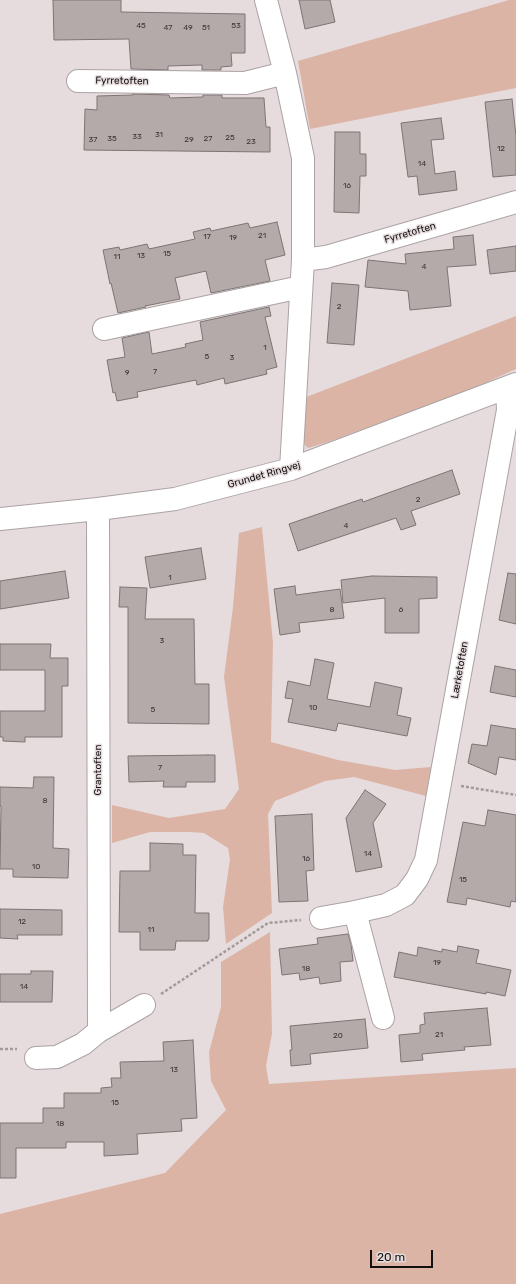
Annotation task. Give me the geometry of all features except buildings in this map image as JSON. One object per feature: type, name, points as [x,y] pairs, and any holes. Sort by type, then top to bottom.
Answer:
[{"type":"street","points":[[266,0],[285,73],[303,158],[303,260],[291,468]]},
{"type":"street","name":"Fyrretoften","points":[[78,81],[245,83],[285,73]]},
{"type":"street","name":"Fyrretoften","points":[[303,260],[326,257],[516,202]]},
{"type":"street","points":[[104,329],[301,287]]},
{"type":"street","name":"Grundet Ringvej","points":[[0,519],[98,510],[176,498],[291,468],[512,386]]},
{"type":"street","name":"Lærketoften","points":[[321,918],[386,906],[404,894],[417,879],[426,860],[512,386]]},
{"type":"street","name":"Grantoften","points":[[98,510],[98,1031]]},
{"type":"street","points":[[355,912],[383,1018]]},
{"type":"street","points":[[36,1058],[57,1057],[82,1044],[98,1031],[144,1005]]},
{"type":"path","points":[[440,783],[516,795]]},
{"type":"path","points":[[144,1005],[268,923],[321,918]]},
{"type":"shaded area","points":[[509,0],[516,0],[516,88],[310,129],[298,61]]},
{"type":"shaded area","points":[[516,316],[516,369],[472,389],[328,442],[308,448],[300,440],[301,399]]},
{"type":"shaded area","points":[[262,527],[273,643],[271,742],[338,760],[395,770],[431,767],[426,796],[354,777],[325,781],[275,801],[268,814],[272,913],[226,944],[223,907],[230,859],[228,848],[204,833],[190,832],[150,832],[112,843],[112,805],[169,818],[225,809],[239,789],[224,677],[233,607],[239,533]]},
{"type":"shaded area","points":[[270,932],[272,1034],[266,1066],[269,1084],[516,1068],[516,1284],[0,1284],[0,1214],[165,1173],[226,1110],[211,1081],[209,1052],[221,1007],[221,962]]}]
